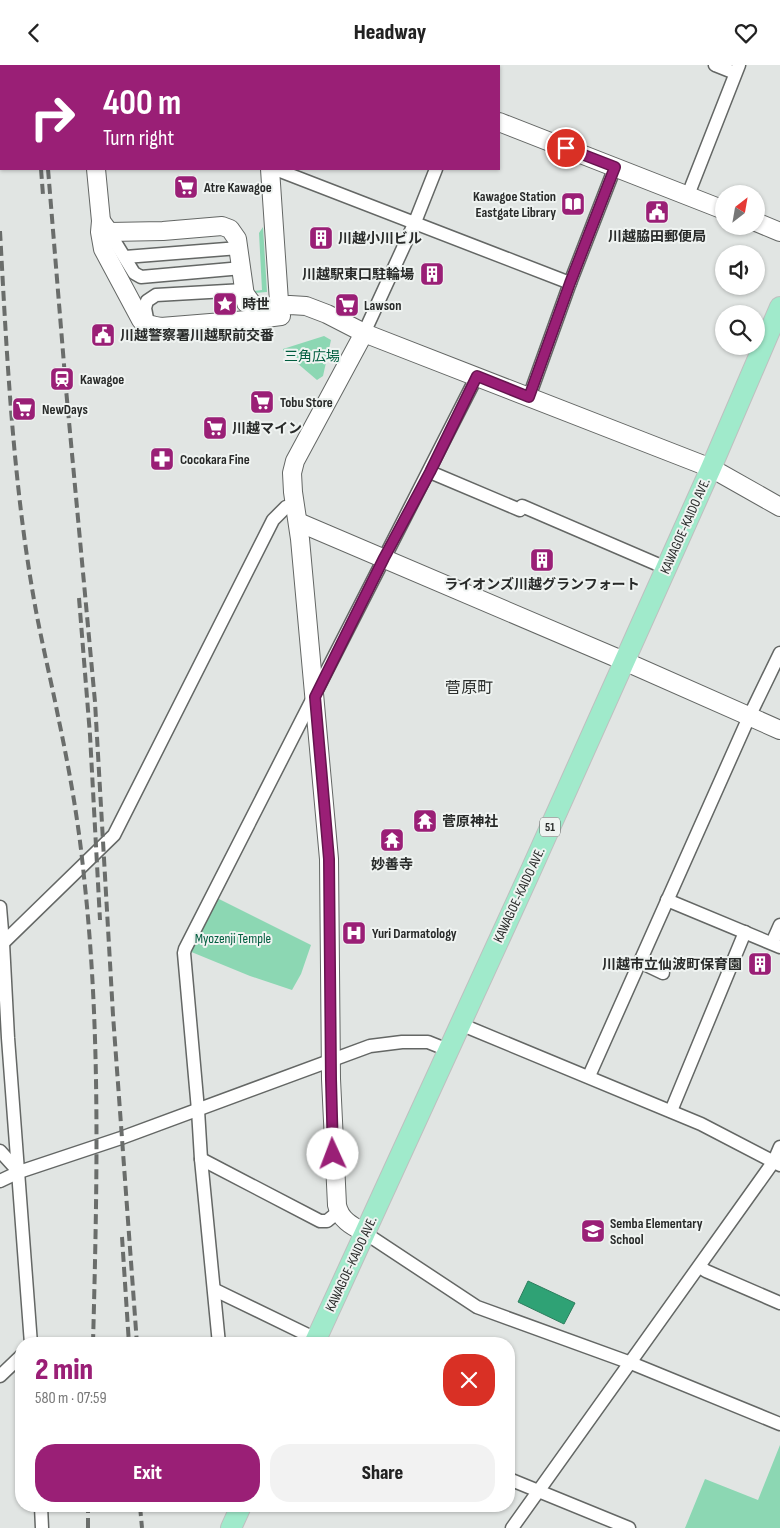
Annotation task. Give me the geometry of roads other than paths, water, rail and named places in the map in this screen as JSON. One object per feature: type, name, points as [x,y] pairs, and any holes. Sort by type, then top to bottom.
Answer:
[{"type":"main road","name":"KAWAGOE-KAIDO AVE.","points":[[317,1337],[532,870],[711,468],[780,307]]},
{"type":"main road","points":[[231,1528],[238,1512]]},
{"type":"street","points":[[688,195],[737,69],[714,65]]},
{"type":"street","points":[[500,122],[715,206]]},
{"type":"street","points":[[529,397],[570,283],[615,167]]},
{"type":"street","points":[[96,170],[105,227],[134,273],[144,277],[242,268]]},
{"type":"street","points":[[270,170],[280,311]]},
{"type":"street","points":[[278,170],[570,283]]},
{"type":"street","points":[[436,170],[415,222],[364,333],[295,461],[292,473],[315,697],[329,859],[331,1059],[334,1173],[338,1213],[347,1223],[477,1307],[631,1363],[780,1424]]},
{"type":"street","points":[[228,322],[238,318],[244,311],[246,302],[239,248],[230,229],[222,226],[164,231],[105,227],[100,232],[103,249],[142,320],[148,324],[161,327],[228,322],[306,306],[364,333],[711,468],[780,507]]},
{"type":"street","points":[[765,226],[780,232]]},
{"type":"street","points":[[125,257],[239,248]]},
{"type":"street","points":[[148,324],[145,308],[147,301],[156,295],[244,291]]},
{"type":"street","points":[[244,291],[254,305],[280,311]]},
{"type":"street","points":[[218,1337],[201,1159],[185,949],[315,697],[384,558],[430,472],[477,376]]},
{"type":"street","points":[[430,472],[520,510],[522,506],[666,568]]},
{"type":"street","points":[[2,944],[114,835],[263,540],[279,513],[286,507],[295,504]]},
{"type":"street","points":[[298,522],[624,661],[780,730]]},
{"type":"street","points":[[589,1076],[749,717],[780,653]]},
{"type":"street","points":[[667,900],[776,945],[780,925]]},
{"type":"street","points":[[0,907],[31,1337]]},
{"type":"street","points":[[671,1111],[745,932]]},
{"type":"street","points":[[640,962],[663,973]]},
{"type":"street","points":[[460,1023],[701,1124],[777,1163]]},
{"type":"street","points":[[0,1181],[19,1172],[198,1110],[370,1046],[402,1042],[428,1042],[448,1050]]},
{"type":"street","points":[[512,1528],[777,1163],[780,1147]]},
{"type":"street","points":[[0,1151],[19,1172]]},
{"type":"street","points":[[201,1159],[320,1221],[326,1221],[338,1213]]},
{"type":"street","points":[[700,1267],[780,1303]]},
{"type":"street","points":[[215,1290],[307,1337]]},
{"type":"street","points":[[0,1376],[15,1362]]},
{"type":"street","points":[[515,1481],[629,1528]]},
{"type":"street","points":[[41,1512],[42,1528]]},
{"type":"railway","points":[[41,170],[43,195]]},
{"type":"railway","points":[[48,170],[95,702],[113,1015],[136,1337]]},
{"type":"railway","points":[[0,231],[12,422],[22,517],[36,611],[74,799],[82,857],[89,935],[93,993],[96,1110],[93,1337]]},
{"type":"railway","points":[[79,598],[90,735],[100,920]]},
{"type":"railway","points":[[122,1237],[129,1337]]},
{"type":"railway","points":[[88,1512],[88,1528]]},
{"type":"railway","points":[[141,1512],[142,1528]]},
{"type":"place","name":"Atre Kawagoe","points":[[186,187]]},
{"type":"place","name":"Kawagoe Station Eastgate Library","points":[[573,204]]},
{"type":"place","name":"川越脇田郵便局","points":[[657,212]]},
{"type":"place","name":"川越小川ビル","points":[[321,238]]},
{"type":"place","name":"川越駅東口駐輪場","points":[[432,274]]},
{"type":"place","name":"時世","points":[[225,304]]},
{"type":"place","name":"Lawson","points":[[347,305]]},
{"type":"place","name":"川越警察署川越駅前交番","points":[[103,335]]},
{"type":"place","name":"Kawagoe","points":[[62,379]]},
{"type":"place","name":"Tobu Store","points":[[262,402]]},
{"type":"place","name":"NewDays","points":[[24,409]]},
{"type":"place","name":"川越マイン","points":[[215,428]]},
{"type":"place","name":"Cocokara Fine","points":[[162,459]]},
{"type":"place","name":"ライオンズ川越グランフォート","points":[[542,560]]},
{"type":"place","name":"菅原神社","points":[[425,821]]},
{"type":"place","name":"妙善寺","points":[[392,840]]},
{"type":"place","name":"Yuri Darmatology","points":[[354,933]]},
{"type":"place","name":"川越市立仙波町保育園","points":[[760,964]]},
{"type":"place","name":"Semba Elementary School","points":[[593,1231]]},
{"type":"district","name":"菅原町","points":[[469,688]]},
{"type":"park label","name":"三角広場","points":[[312,356]]},
{"type":"park label","name":"Myozenji Temple","points":[[233,938]]}]
